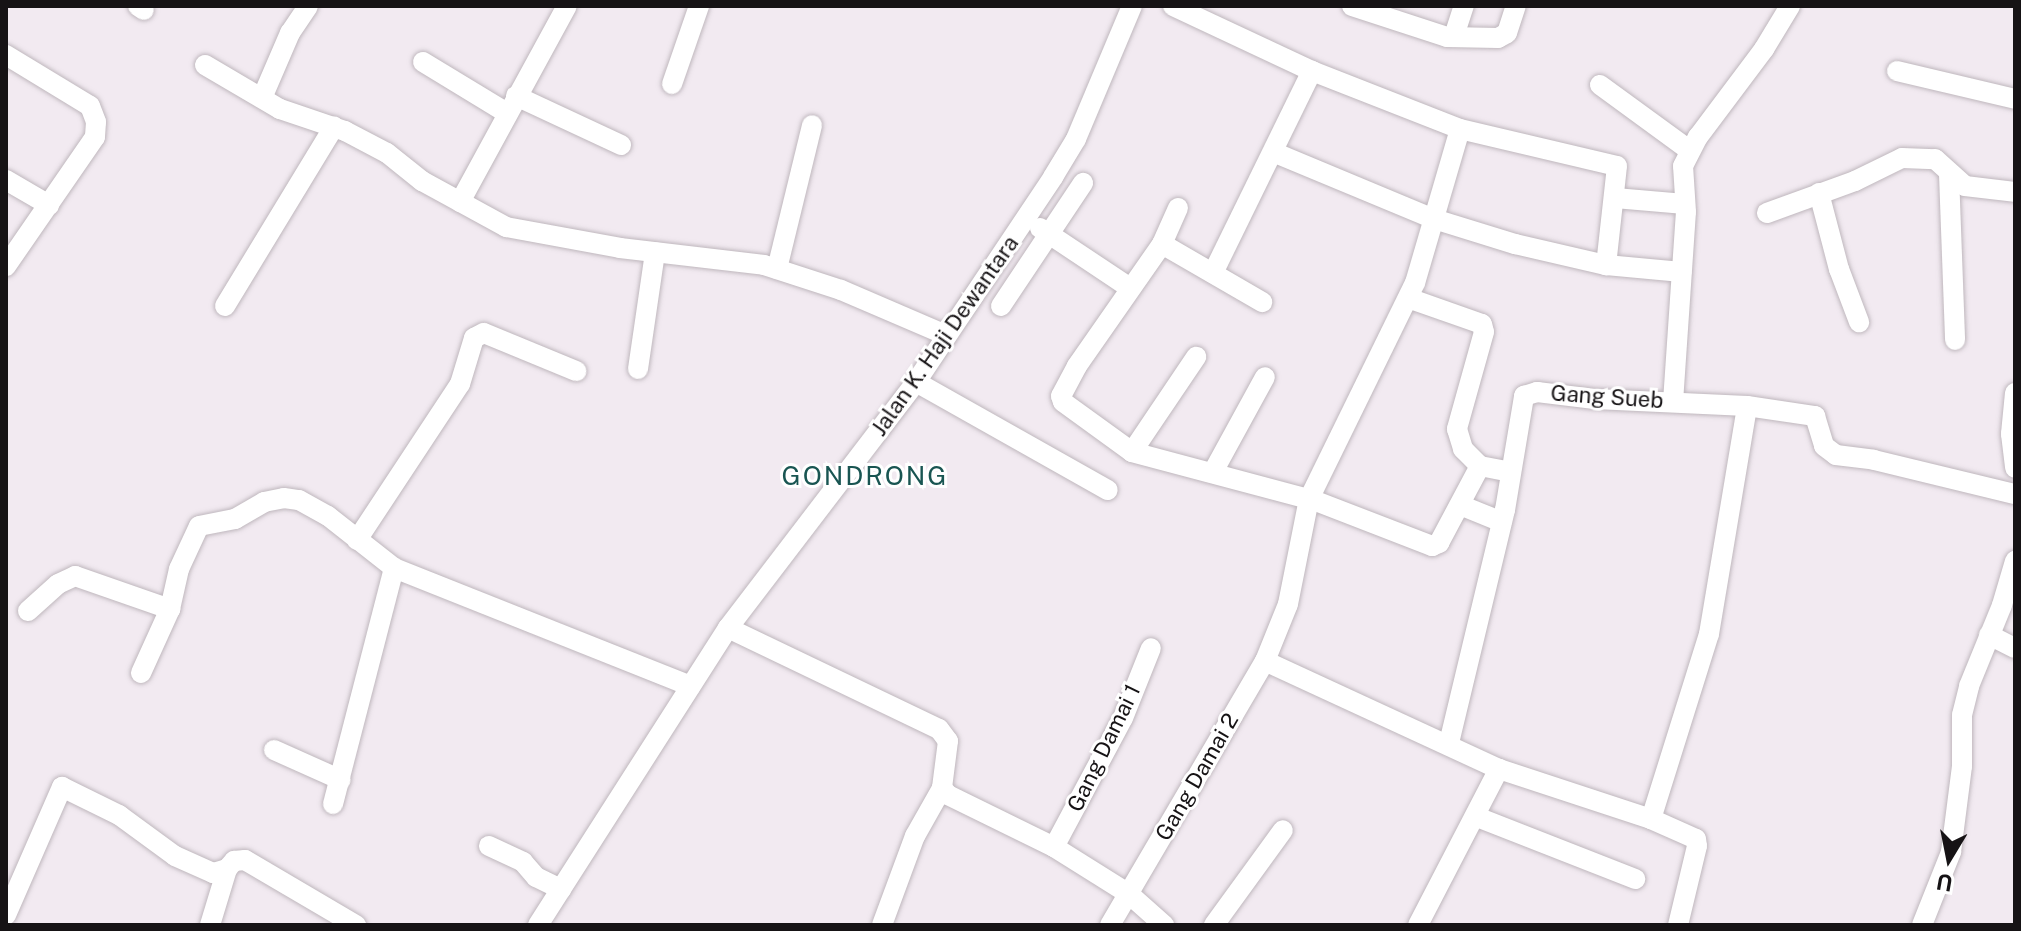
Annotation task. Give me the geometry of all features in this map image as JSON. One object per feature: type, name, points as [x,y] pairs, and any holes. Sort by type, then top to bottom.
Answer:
[{"type":"street","points":[[262,98],[290,33],[308,6]]},
{"type":"street","points":[[460,202],[567,6]]},
{"type":"street","points":[[672,84],[699,6]]},
{"type":"street","name":"Jalan K. Haji Dewantara","points":[[538,925],[728,628],[916,382],[1026,219],[1076,139],[1132,6]]},
{"type":"street","points":[[1173,6],[1312,71],[1460,129],[1613,164],[1617,170],[1606,265]]},
{"type":"street","points":[[1454,36],[1464,6]]},
{"type":"street","points":[[1364,8],[1447,37],[1498,38],[1507,33],[1516,6]]},
{"type":"street","points":[[1673,402],[1685,204],[1683,166],[1689,150],[1764,49],[1790,6]]},
{"type":"street","points":[[6,55],[90,106],[96,122],[95,137],[6,266]]},
{"type":"street","points":[[423,62],[512,104],[621,145]]},
{"type":"street","points":[[205,65],[280,109],[334,127],[387,153],[422,181],[506,227],[777,269],[841,290],[946,335]]},
{"type":"street","points":[[1213,273],[1312,71]]},
{"type":"street","points":[[1897,71],[2015,99]]},
{"type":"street","points":[[1600,85],[1689,150]]},
{"type":"street","points":[[777,269],[812,125]]},
{"type":"street","points":[[225,306],[334,127]]},
{"type":"street","name":"Gang Damai 2","points":[[1110,925],[1265,661],[1288,604],[1309,499],[1408,298],[1460,129]]},
{"type":"street","points":[[1273,152],[1434,219],[1606,265],[1682,272]]},
{"type":"street","points":[[1767,213],[1855,181],[1902,158],[1935,159],[1965,186],[2015,192]]},
{"type":"street","points":[[1949,174],[1955,340]]},
{"type":"street","points":[[6,180],[49,205]]},
{"type":"street","points":[[1001,306],[1083,183]]},
{"type":"street","points":[[1819,193],[1839,269],[1859,322]]},
{"type":"street","points":[[1615,198],[1685,204]]},
{"type":"street","points":[[1178,208],[1162,244],[1061,396],[1063,402],[1132,452],[1309,499],[1432,546],[1439,543],[1480,466]]},
{"type":"street","points":[[1026,219],[1130,288]]},
{"type":"street","points":[[1162,244],[1262,302]]},
{"type":"street","points":[[638,369],[655,252]]},
{"type":"street","points":[[1408,298],[1482,324],[1484,332],[1457,429],[1463,449],[1480,466],[1510,472]]},
{"type":"street","points":[[357,540],[460,384],[474,338],[484,333],[576,371]]},
{"type":"street","points":[[1132,452],[1196,357]]},
{"type":"street","points":[[1213,472],[1265,377]]},
{"type":"street","points":[[916,382],[1108,490]]},
{"type":"street","name":"Gang Sueb","points":[[1449,743],[1502,522],[1524,396],[1537,392],[1595,399],[1747,406],[1815,416],[1824,446],[1836,455],[1874,460],[2015,494]]},
{"type":"street","points":[[2015,393],[2011,434],[2015,468]]},
{"type":"street","points":[[1651,819],[1709,634],[1747,406]]},
{"type":"street","points":[[141,673],[170,609],[179,569],[199,526],[235,519],[264,502],[284,498],[299,500],[328,516],[394,568],[690,686]]},
{"type":"street","points":[[1460,505],[1502,522]]},
{"type":"street","points":[[1922,925],[1951,852],[1962,766],[1962,715],[1976,662],[1989,635],[2015,561]]},
{"type":"street","points":[[333,804],[394,568]]},
{"type":"street","points":[[28,611],[58,584],[75,576],[170,609]]},
{"type":"street","points":[[728,628],[939,729],[948,741],[942,788],[915,836],[882,925]]},
{"type":"street","points":[[1989,635],[2015,648]]},
{"type":"street","name":"Gang Damai 1","points":[[1054,847],[1123,718],[1151,648]]},
{"type":"street","points":[[1265,661],[1449,743],[1499,769],[1651,819],[1696,839],[1697,846],[1678,925]]},
{"type":"street","points":[[274,750],[341,780]]},
{"type":"street","points":[[1418,925],[1477,817],[1499,769]]},
{"type":"street","points":[[8,903],[62,787],[119,815],[175,856],[213,873],[233,864]]},
{"type":"street","points":[[942,788],[966,806],[1054,847],[1129,894],[1164,925]]},
{"type":"street","points":[[1477,817],[1635,879]]},
{"type":"street","points":[[1214,925],[1283,830]]},
{"type":"street","points":[[489,846],[523,862],[536,877],[561,889]]},
{"type":"street","points":[[210,925],[233,864]]},
{"type":"street","points":[[233,864],[356,925]]},
{"type":"district","name":"GONDRONG","points":[[865,476]]}]
